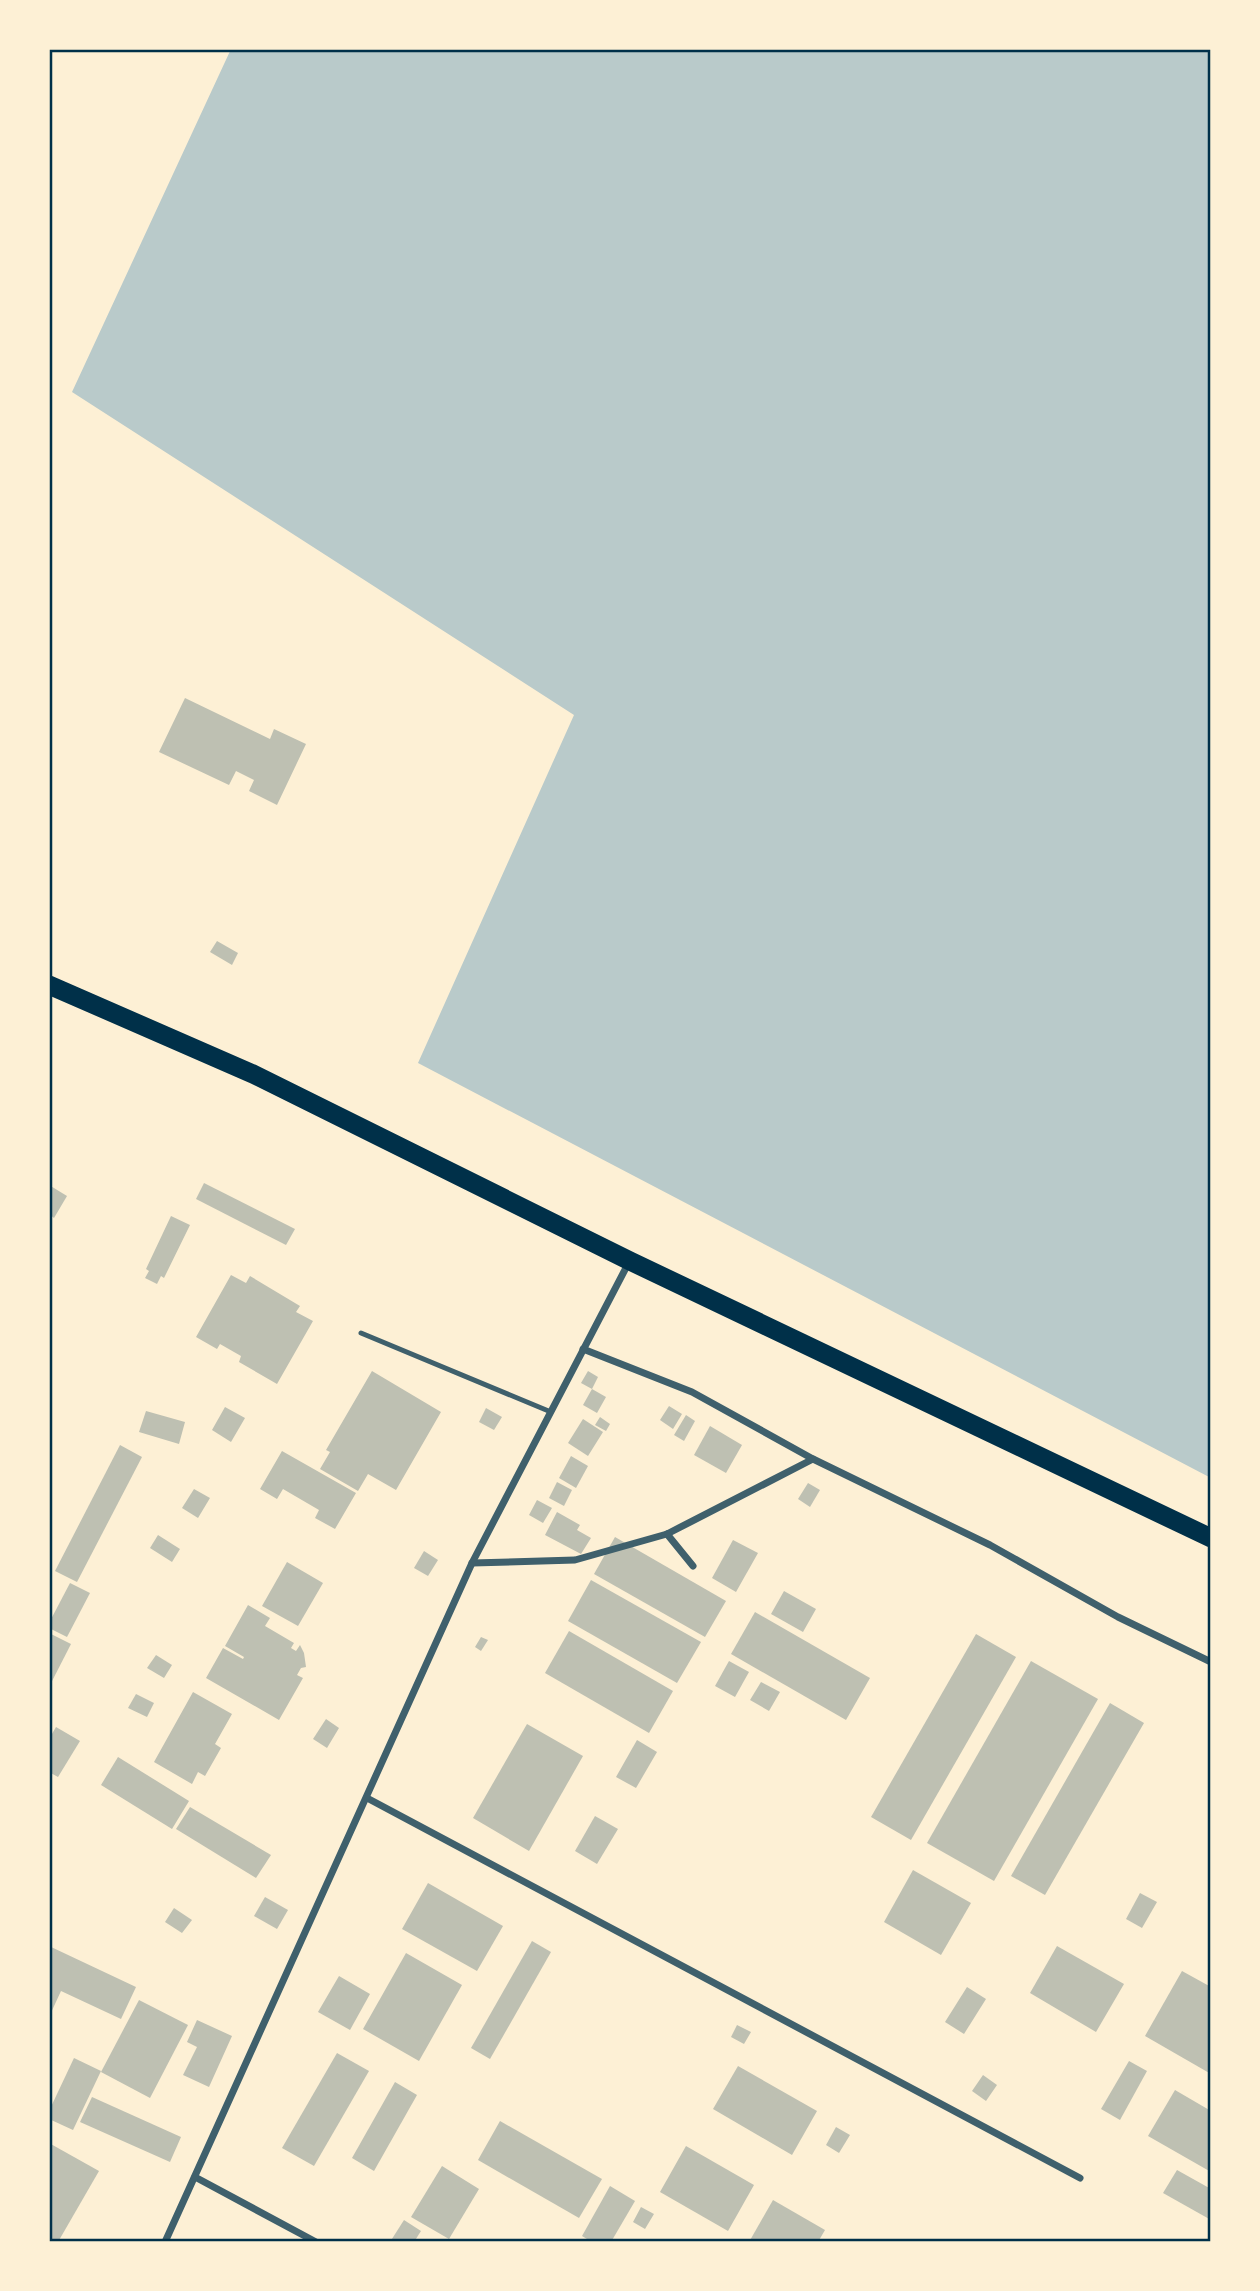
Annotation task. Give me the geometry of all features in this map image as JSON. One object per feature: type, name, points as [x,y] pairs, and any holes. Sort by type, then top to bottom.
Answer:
[{"type":"highway","points":[[49,985],[253,1074],[630,1261],[1211,1538]]},
{"type":"street","points":[[165,2242],[472,1563],[630,1261]]},
{"type":"street","points":[[583,1349],[692,1392],[813,1459],[990,1545],[1118,1617],[1211,1662]]},
{"type":"street","points":[[472,1563],[575,1560],[667,1534],[813,1459]]},
{"type":"street","points":[[667,1534],[693,1566]]},
{"type":"street","points":[[367,1798],[1080,2178]]},
{"type":"street","points":[[195,2177],[316,2242]]},
{"type":"lane","points":[[361,1332],[551,1412]]},
{"type":"shaded area","points":[[231,49],[1211,49],[1211,1478],[418,1063],[574,715],[72,392]]},
{"type":"building","points":[[185,698],[270,739],[274,729],[306,744],[277,805],[249,791],[254,780],[236,771],[229,785],[159,752]]},
{"type":"building","points":[[217,941],[238,953],[232,965],[210,952]]},
{"type":"building","points":[[204,1183],[295,1229],[286,1245],[196,1199]]},
{"type":"building","points":[[49,1185],[67,1196],[54,1218],[49,1214]]},
{"type":"building","points":[[171,1216],[190,1225],[164,1278],[161,1276],[157,1284],[145,1278],[149,1271],[146,1269]]},
{"type":"building","points":[[231,1275],[246,1283],[250,1276],[300,1306],[296,1312],[313,1321],[277,1384],[239,1362],[241,1356],[220,1344],[217,1349],[196,1337]]},
{"type":"building","points":[[372,1371],[441,1412],[396,1490],[368,1474],[358,1491],[320,1469],[330,1452],[326,1450]]},
{"type":"building","points":[[588,1371],[598,1377],[592,1389],[581,1383]]},
{"type":"building","points":[[592,1389],[606,1397],[597,1413],[583,1405]]},
{"type":"building","points":[[669,1406],[682,1414],[673,1429],[660,1420]]},
{"type":"building","points":[[225,1407],[245,1418],[231,1442],[212,1430]]},
{"type":"building","points":[[486,1408],[502,1417],[494,1430],[479,1422]]},
{"type":"building","points":[[146,1411],[185,1422],[179,1444],[139,1432]]},
{"type":"building","points":[[686,1415],[695,1421],[684,1441],[674,1435]]},
{"type":"building","points":[[600,1417],[610,1424],[606,1431],[595,1425]]},
{"type":"building","points":[[583,1419],[603,1432],[588,1456],[568,1443]]},
{"type":"building","points":[[710,1426],[742,1445],[726,1473],[694,1455]]},
{"type":"building","points":[[120,1445],[142,1457],[77,1582],[55,1571]]},
{"type":"building","points":[[282,1451],[356,1493],[335,1529],[315,1518],[319,1510],[283,1489],[277,1499],[260,1489]]},
{"type":"building","points":[[571,1456],[588,1466],[576,1488],[559,1478]]},
{"type":"building","points":[[557,1482],[572,1490],[564,1506],[549,1498]]},
{"type":"building","points":[[808,1483],[820,1490],[810,1507],[798,1499]]},
{"type":"building","points":[[194,1489],[210,1498],[198,1518],[182,1508]]},
{"type":"building","points":[[537,1500],[552,1508],[543,1523],[529,1515]]},
{"type":"building","points":[[557,1512],[580,1525],[577,1530],[591,1538],[581,1554],[545,1535]]},
{"type":"building","points":[[158,1535],[180,1549],[172,1562],[150,1548]]},
{"type":"building","points":[[615,1537],[726,1601],[705,1637],[594,1574]]},
{"type":"building","points":[[733,1540],[758,1553],[736,1592],[712,1578]]},
{"type":"building","points":[[424,1551],[438,1560],[428,1576],[414,1568]]},
{"type":"building","points":[[287,1562],[323,1583],[298,1626],[262,1606]]},
{"type":"building","points":[[591,1580],[701,1642],[677,1683],[568,1621]]},
{"type":"building","points":[[70,1583],[90,1593],[67,1637],[49,1628],[49,1623]]},
{"type":"building","points":[[784,1591],[816,1609],[803,1632],[771,1614]]},
{"type":"building","points":[[248,1605],[270,1618],[265,1626],[294,1643],[291,1648],[296,1651],[300,1645],[304,1653],[306,1667],[301,1668],[297,1675],[303,1678],[279,1720],[206,1678],[223,1648],[243,1659],[244,1657],[225,1646]]},
{"type":"building","points":[[755,1612],[870,1678],[846,1720],[731,1654]]},
{"type":"building","points":[[569,1631],[673,1691],[649,1733],[545,1673]]},
{"type":"building","points":[[49,1633],[71,1644],[49,1687]]},
{"type":"building","points":[[976,1634],[1016,1657],[911,1840],[871,1817]]},
{"type":"building","points":[[481,1637],[488,1640],[481,1651],[475,1647]]},
{"type":"building","points":[[156,1655],[172,1665],[164,1678],[147,1668]]},
{"type":"building","points":[[729,1661],[749,1672],[735,1697],[715,1686]]},
{"type":"building","points":[[1031,1661],[1098,1699],[994,1881],[927,1843]]},
{"type":"building","points":[[761,1682],[780,1692],[769,1711],[750,1700]]},
{"type":"building","points":[[193,1692],[232,1714],[215,1744],[221,1748],[205,1776],[198,1772],[192,1784],[154,1762]]},
{"type":"building","points":[[136,1694],[154,1703],[147,1717],[128,1708]]},
{"type":"building","points":[[1110,1703],[1144,1723],[1045,1895],[1011,1876]]},
{"type":"building","points":[[326,1719],[339,1728],[327,1748],[313,1739]]},
{"type":"building","points":[[527,1724],[583,1756],[529,1851],[473,1818]]},
{"type":"building","points":[[56,1727],[80,1741],[58,1777],[49,1772],[49,1739]]},
{"type":"building","points":[[637,1740],[657,1752],[636,1788],[616,1777]]},
{"type":"building","points":[[118,1757],[189,1801],[172,1829],[101,1785]]},
{"type":"building","points":[[190,1807],[271,1855],[256,1878],[176,1829]]},
{"type":"building","points":[[595,1816],[618,1829],[597,1864],[575,1851]]},
{"type":"building","points":[[913,1870],[971,1903],[941,1955],[884,1922]]},
{"type":"building","points":[[428,1883],[503,1926],[477,1971],[402,1929]]},
{"type":"building","points":[[1140,1893],[1157,1902],[1142,1928],[1126,1919]]},
{"type":"building","points":[[265,1897],[288,1910],[277,1929],[254,1916]]},
{"type":"building","points":[[174,1908],[192,1920],[182,1933],[165,1922]]},
{"type":"building","points":[[532,1941],[551,1952],[490,2059],[471,2048]]},
{"type":"building","points":[[49,1946],[136,1987],[121,2019],[61,1991],[49,2017]]},
{"type":"building","points":[[1057,1946],[1124,1984],[1096,2032],[1030,1993]]},
{"type":"building","points":[[406,1953],[462,1985],[419,2061],[363,2029]]},
{"type":"building","points":[[1182,1971],[1211,1987],[1211,2074],[1145,2036]]},
{"type":"building","points":[[339,1976],[370,1994],[350,2030],[318,2012]]},
{"type":"building","points":[[967,1987],[986,1999],[964,2034],[945,2022]]},
{"type":"building","points":[[139,2000],[188,2025],[150,2098],[101,2072]]},
{"type":"building","points":[[197,2020],[232,2036],[209,2087],[183,2075],[197,2047],[187,2042]]},
{"type":"building","points":[[737,2025],[751,2032],[744,2044],[731,2037]]},
{"type":"building","points":[[337,2053],[369,2071],[314,2166],[282,2148]]},
{"type":"building","points":[[74,2058],[101,2071],[73,2130],[49,2119],[49,2111]]},
{"type":"building","points":[[1129,2061],[1147,2071],[1120,2120],[1101,2109]]},
{"type":"building","points":[[738,2066],[817,2111],[792,2155],[713,2109]]},
{"type":"building","points":[[983,2075],[997,2085],[986,2101],[972,2091]]},
{"type":"building","points":[[395,2082],[417,2095],[374,2171],[352,2158]]},
{"type":"building","points":[[1175,2090],[1211,2111],[1211,2172],[1148,2136]]},
{"type":"building","points":[[92,2097],[181,2137],[170,2162],[80,2122]]},
{"type":"building","points":[[500,2121],[602,2179],[579,2218],[478,2160]]},
{"type":"building","points":[[836,2127],[850,2135],[839,2153],[826,2145]]},
{"type":"building","points":[[49,2143],[99,2171],[58,2242],[49,2242]]},
{"type":"building","points":[[686,2146],[754,2185],[728,2231],[660,2192]]},
{"type":"building","points":[[442,2166],[479,2189],[449,2239],[411,2217]]},
{"type":"building","points":[[1177,2170],[1211,2189],[1211,2220],[1163,2193]]},
{"type":"building","points":[[610,2186],[635,2201],[611,2242],[592,2242],[582,2236]]},
{"type":"building","points":[[773,2200],[825,2230],[818,2242],[749,2242]]},
{"type":"building","points":[[641,2207],[654,2214],[645,2229],[633,2222]]},
{"type":"building","points":[[404,2220],[421,2231],[414,2242],[390,2242]]}]
